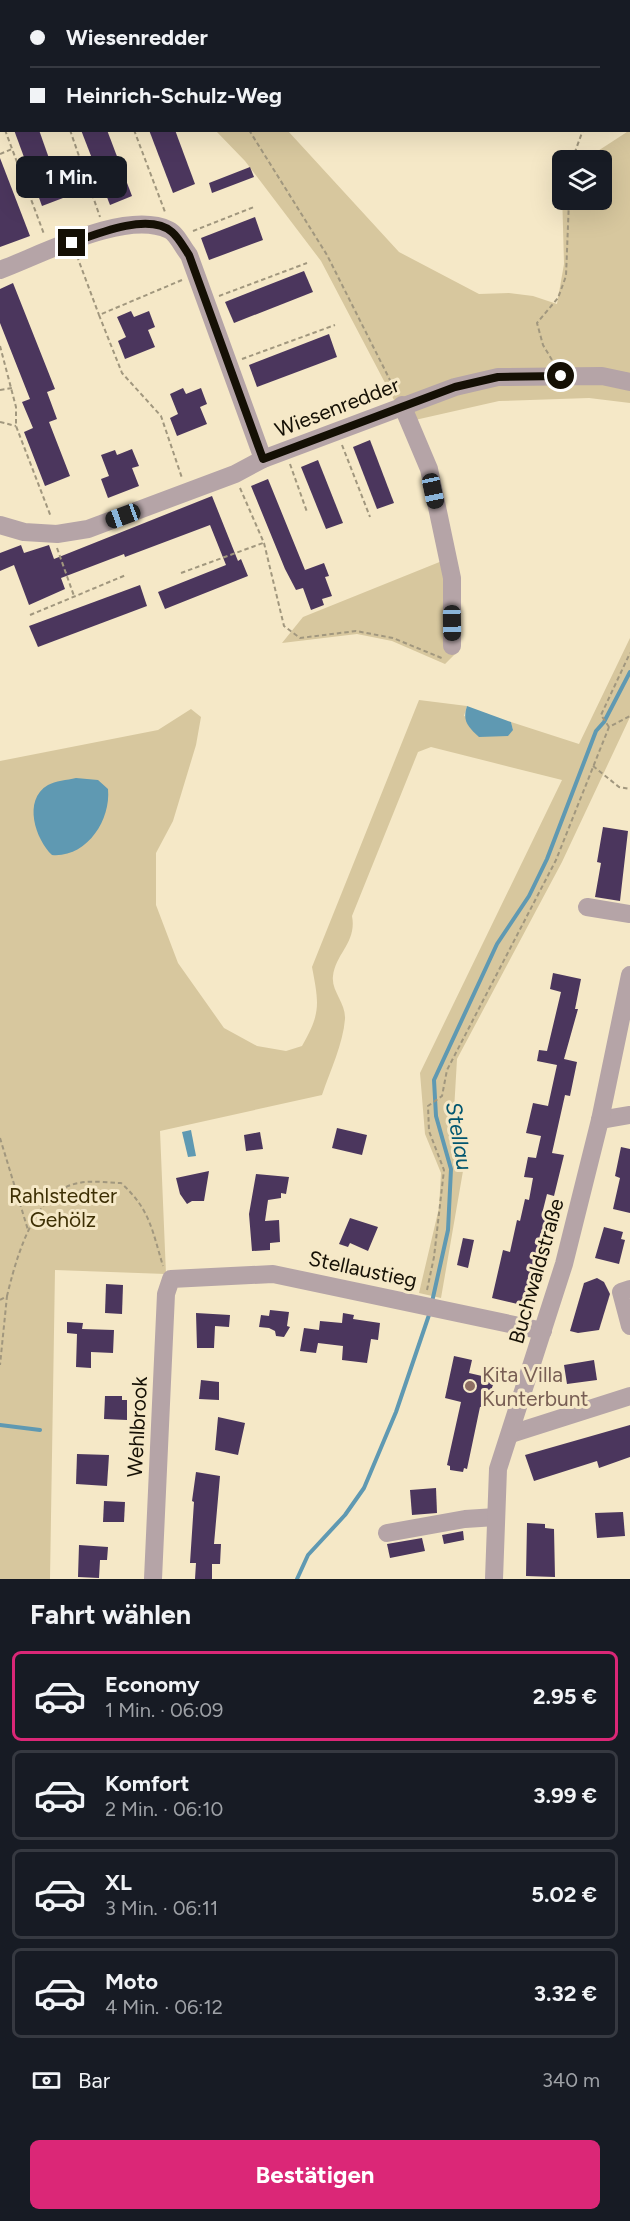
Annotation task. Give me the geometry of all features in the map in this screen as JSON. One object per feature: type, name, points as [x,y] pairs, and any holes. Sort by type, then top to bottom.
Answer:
[{"type":"street","points":[[0,270],[104,231],[148,223],[174,234],[189,255],[263,459]]},
{"type":"street","name":"Wiesenredder","points":[[0,525],[24,532],[54,534],[88,529],[235,474],[263,459],[402,405],[455,387],[498,377],[602,376],[630,382]]},
{"type":"street","points":[[402,405],[429,469],[452,578],[452,646]]},
{"type":"street","points":[[587,907],[630,914]]},
{"type":"street","name":"Buchwaldstraße","points":[[494,1579],[498,1469],[564,1264],[600,1120],[630,975]]},
{"type":"street","points":[[600,1120],[630,1115]]},
{"type":"street","name":"Stellaustieg","points":[[171,1279],[273,1274],[543,1331]]},
{"type":"street","name":"Wehlbrook","points":[[153,1579],[166,1294],[171,1279]]},
{"type":"street","points":[[630,1289],[621,1292],[630,1326]]},
{"type":"street","points":[[511,1434],[630,1396]]},
{"type":"street","points":[[387,1533],[465,1519],[496,1517]]},
{"type":"path","points":[[6,132],[51,251]]},
{"type":"path","points":[[71,132],[104,231]]},
{"type":"path","points":[[135,132],[174,234],[254,207]]},
{"type":"path","points":[[250,132],[327,255],[402,405]]},
{"type":"path","points":[[576,150],[583,132]]},
{"type":"path","points":[[0,154],[12,149]]},
{"type":"path","points":[[561,376],[543,345],[537,323],[558,298],[566,276],[569,210]]},
{"type":"path","points":[[72,243],[122,374],[161,416],[187,492]]},
{"type":"path","points":[[205,301],[307,263]]},
{"type":"path","points":[[99,315],[196,275]]},
{"type":"path","points":[[228,364],[335,325]]},
{"type":"path","points":[[0,346],[16,407],[16,426],[74,596]]},
{"type":"path","points":[[0,390],[12,388]]},
{"type":"path","points":[[0,422],[16,426]]},
{"type":"path","points":[[336,431],[370,517]]},
{"type":"path","points":[[285,451],[308,512]]},
{"type":"path","points":[[235,474],[264,543],[284,626],[300,638],[356,632],[393,638],[443,660],[452,646]]},
{"type":"path","points":[[181,573],[264,543]]},
{"type":"path","points":[[30,615],[126,575]]},
{"type":"path","points":[[609,727],[601,715],[630,653]]},
{"type":"path","points":[[423,1304],[434,1257],[444,1170],[429,1131],[428,1106],[442,1096],[447,1070],[555,860],[609,727],[630,716]]},
{"type":"path","points":[[593,766],[619,787],[630,789]]},
{"type":"path","points":[[0,1138],[28,1230]]},
{"type":"path","points":[[0,1365],[7,1296],[15,1264],[28,1230],[44,1204],[77,1183],[121,1183],[139,1198],[152,1225],[165,1273],[171,1279]]},
{"type":"path","points":[[19,1198],[44,1204]]},
{"type":"path","points":[[0,1300],[7,1296]]},
{"type":"green space","points":[[217,132],[289,132],[399,252],[479,294],[509,293],[533,296],[557,304],[564,264],[562,210],[612,210],[612,150],[599,150],[630,132],[630,403],[589,398],[499,401],[415,420],[394,400],[321,261],[245,161]]},
{"type":"green space","points":[[442,561],[457,652],[445,664],[392,641],[357,634],[282,643],[303,617]]},
{"type":"green space","name":"Rahlstedter Gehölz","points":[[630,638],[630,717],[562,862],[457,1059],[453,1128],[463,1171],[441,1298],[419,1293],[439,1208],[441,1173],[425,1134],[420,1073],[562,780],[431,747],[418,752],[352,916],[352,933],[335,968],[333,981],[345,1013],[345,1019],[339,1048],[322,1095],[160,1131],[166,1274],[55,1270],[50,1579],[0,1579],[0,761],[158,730],[191,709],[201,717],[196,745],[173,821],[156,853],[156,905],[178,963],[224,1028],[257,1046],[286,1051],[302,1046],[313,1025],[317,1000],[312,967],[419,700],[467,706],[464,716],[513,730],[511,722],[579,744]]},
{"type":"water","points":[[467,706],[511,722],[513,730],[508,736],[479,737],[467,723],[465,716]]},
{"type":"water","points":[[76,778],[98,780],[108,789],[105,813],[101,825],[85,844],[64,854],[52,855],[37,830],[34,820],[35,800],[48,785]]},
{"type":"water","points":[[191,1130],[196,1156],[188,1157],[182,1132]]},
{"type":"building","points":[[15,132],[40,132],[63,198],[42,206]]},
{"type":"building","points":[[82,132],[108,132],[132,196],[110,205]]},
{"type":"building","points":[[150,132],[176,132],[195,184],[173,193]]},
{"type":"building","points":[[0,158],[30,236],[0,247]]},
{"type":"building","points":[[250,167],[254,177],[212,193],[209,183]]},
{"type":"building","points":[[255,217],[263,240],[209,260],[201,238]]},
{"type":"building","points":[[304,271],[313,292],[234,323],[225,302]]},
{"type":"building","points":[[13,283],[55,389],[47,392],[57,419],[49,422],[70,476],[45,486],[24,432],[33,428],[22,402],[30,399],[0,323],[0,289]]},
{"type":"building","points":[[131,311],[134,317],[149,311],[155,327],[148,330],[155,347],[125,359],[118,341],[126,337],[117,317]]},
{"type":"building","points":[[329,334],[337,357],[257,387],[249,365]]},
{"type":"building","points":[[183,388],[186,394],[201,388],[207,404],[200,407],[207,424],[177,436],[170,418],[178,414],[170,394]]},
{"type":"building","points":[[370,440],[394,503],[377,509],[353,447]]},
{"type":"building","points":[[132,449],[139,466],[132,468],[139,486],[108,498],[101,479],[109,476],[101,455],[115,450],[117,455]]},
{"type":"building","points":[[318,460],[343,523],[326,529],[301,467]]},
{"type":"building","points":[[268,479],[305,570],[324,563],[329,576],[325,577],[332,596],[322,599],[324,605],[311,610],[303,588],[296,590],[285,569],[251,486]]},
{"type":"building","points":[[212,496],[238,561],[241,559],[248,576],[165,609],[158,592],[226,565],[210,525],[61,578],[65,589],[29,605],[14,565],[0,571],[0,553],[21,545],[24,553],[49,545],[54,559]]},
{"type":"building","points":[[140,585],[147,606],[38,647],[29,626]]},
{"type":"building","points":[[603,827],[628,831],[620,901],[595,897],[601,863],[597,862]]},
{"type":"building","points":[[553,973],[581,979],[575,1009],[578,1009],[564,1059],[577,1062],[570,1096],[565,1095],[552,1153],[564,1155],[554,1196],[547,1194],[543,1210],[550,1212],[526,1306],[492,1298],[503,1250],[510,1252],[517,1220],[520,1221],[525,1199],[529,1200],[533,1178],[524,1177],[528,1157],[536,1158],[541,1136],[526,1133],[533,1103],[548,1106],[557,1065],[537,1061],[539,1050],[547,1051],[561,992],[550,989]]},
{"type":"building","points":[[337,1128],[367,1135],[362,1155],[332,1148]]},
{"type":"building","points":[[260,1132],[263,1149],[246,1151],[244,1135]]},
{"type":"building","points":[[621,1147],[630,1149],[630,1213],[613,1209],[620,1178],[615,1176]]},
{"type":"building","points":[[209,1171],[204,1201],[192,1201],[187,1204],[180,1194],[176,1178]]},
{"type":"building","points":[[256,1174],[289,1177],[286,1194],[281,1193],[281,1198],[268,1200],[265,1221],[279,1220],[280,1242],[270,1243],[270,1250],[252,1251],[249,1214]]},
{"type":"building","points":[[350,1218],[378,1227],[368,1251],[350,1243],[348,1247],[339,1244]]},
{"type":"building","points":[[604,1227],[623,1232],[621,1239],[625,1240],[619,1264],[595,1258]]},
{"type":"building","points":[[463,1238],[474,1240],[468,1268],[457,1265]]},
{"type":"building","points":[[597,1278],[604,1282],[610,1294],[599,1330],[578,1333],[570,1331],[584,1283]]},
{"type":"building","points":[[106,1284],[123,1285],[122,1314],[105,1313]]},
{"type":"building","points":[[270,1310],[289,1312],[287,1326],[290,1327],[284,1337],[276,1336],[275,1331],[269,1328],[259,1327],[261,1315],[269,1316]]},
{"type":"building","points":[[196,1313],[230,1315],[229,1327],[215,1326],[214,1348],[197,1348]]},
{"type":"building","points":[[343,1313],[354,1315],[353,1319],[380,1323],[378,1340],[371,1339],[367,1363],[342,1360],[343,1346],[318,1343],[316,1353],[300,1351],[304,1328],[319,1330],[320,1321],[342,1323]]},
{"type":"building","points":[[67,1322],[83,1323],[82,1329],[114,1330],[113,1353],[91,1352],[91,1368],[76,1367],[77,1334],[67,1333]]},
{"type":"building","points":[[454,1356],[472,1360],[469,1373],[495,1379],[486,1405],[480,1407],[467,1469],[464,1468],[463,1472],[450,1470],[450,1466],[447,1465],[461,1402],[445,1398]]},
{"type":"building","points":[[594,1360],[597,1380],[567,1384],[564,1365]]},
{"type":"building","points":[[201,1380],[219,1382],[219,1400],[199,1399]]},
{"type":"building","points":[[105,1396],[122,1396],[122,1400],[127,1400],[127,1420],[104,1419]]},
{"type":"building","points":[[218,1417],[245,1423],[238,1455],[215,1450]]},
{"type":"building","points":[[630,1425],[630,1457],[599,1468],[597,1461],[534,1481],[525,1455]]},
{"type":"building","points":[[77,1454],[109,1455],[107,1486],[76,1484]]},
{"type":"building","points":[[196,1472],[220,1476],[214,1544],[221,1544],[220,1564],[212,1564],[212,1579],[195,1579],[196,1563],[190,1563],[194,1502],[192,1501]]},
{"type":"building","points":[[436,1488],[437,1513],[412,1515],[410,1490]]},
{"type":"building","points":[[104,1501],[125,1502],[124,1522],[103,1522]]},
{"type":"building","points":[[623,1512],[625,1536],[597,1538],[595,1513]]},
{"type":"building","points":[[527,1523],[545,1524],[545,1528],[554,1529],[555,1577],[526,1576]]},
{"type":"building","points":[[463,1531],[464,1540],[444,1544],[442,1535]]},
{"type":"building","points":[[422,1538],[425,1551],[390,1558],[387,1544]]},
{"type":"building","points":[[79,1545],[108,1547],[107,1560],[100,1560],[99,1578],[78,1577]]},
{"type":"waterway","name":"Stellau","points":[[432,1302],[448,1230],[451,1169],[436,1116],[434,1080],[497,944],[529,896],[547,859],[596,731],[604,722],[630,672]]},
{"type":"waterway","name":"Stellau","points":[[297,1579],[308,1555],[345,1515],[364,1488],[396,1412],[430,1312]]},
{"type":"waterway","points":[[0,1425],[40,1430]]},
{"type":"place","name":"Kita Villa Kunterbunt","points":[[470,1386]]},
{"type":"route","points":[[72,243],[109,229],[148,223],[171,231],[189,255],[263,459],[455,387],[498,377],[561,376]]}]
